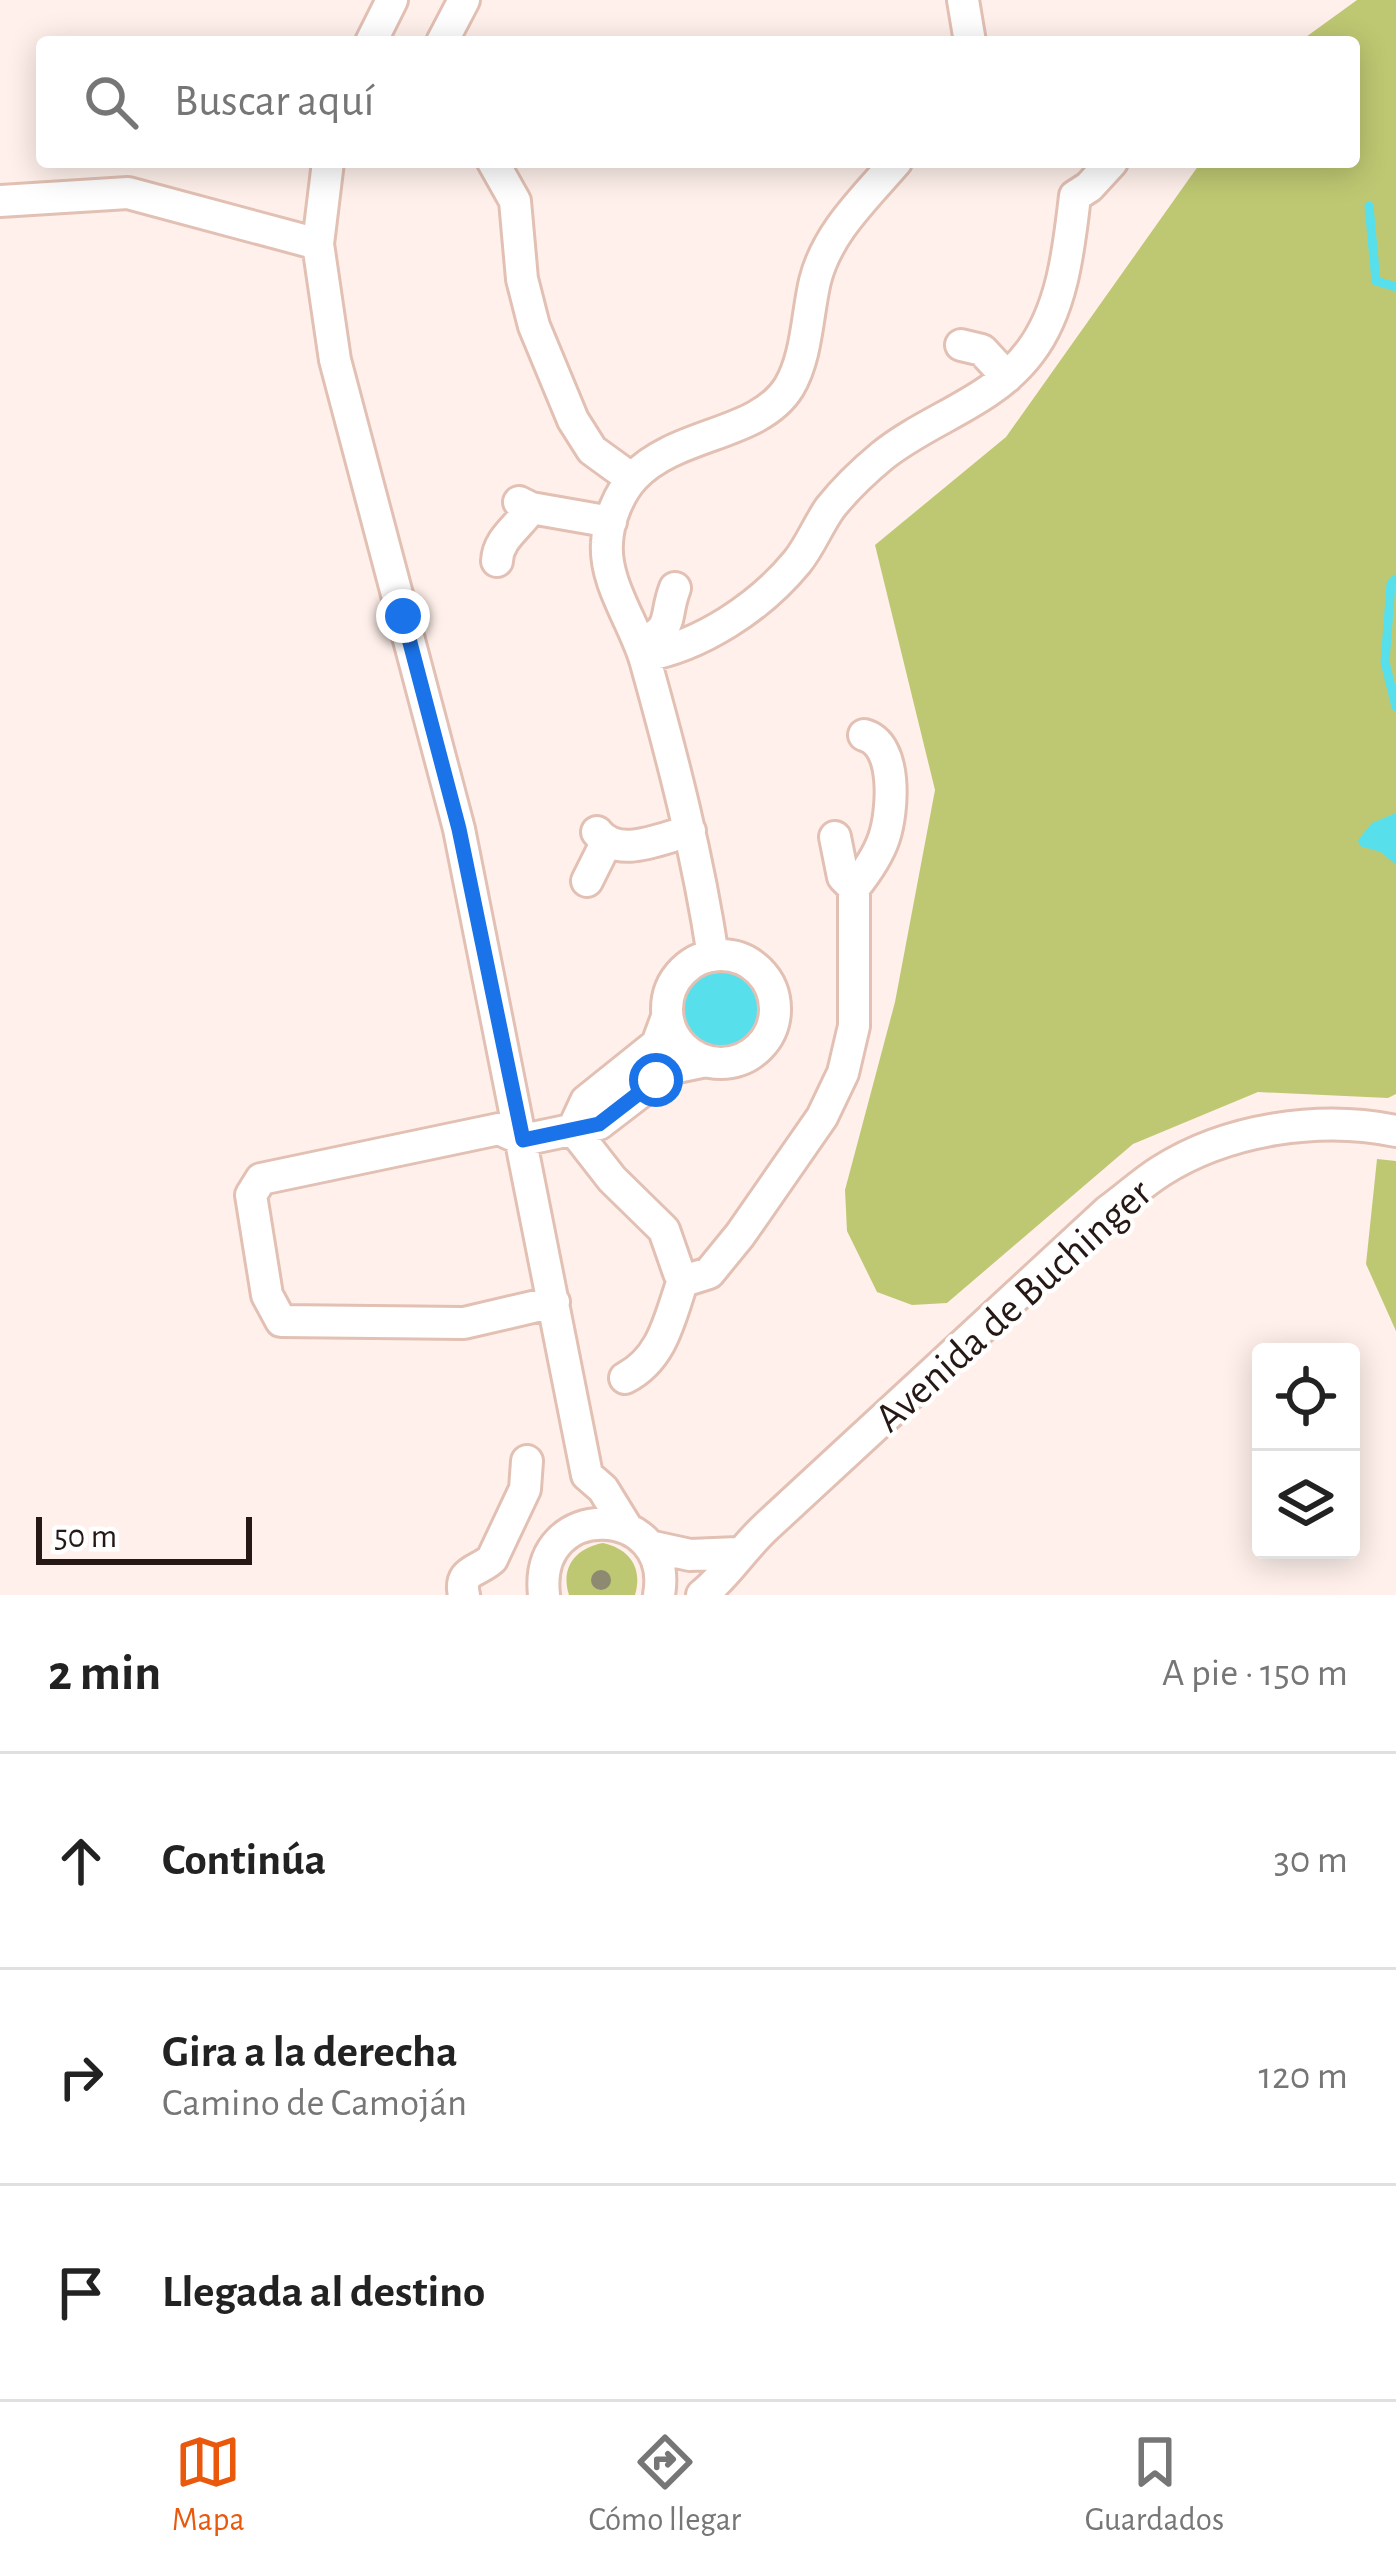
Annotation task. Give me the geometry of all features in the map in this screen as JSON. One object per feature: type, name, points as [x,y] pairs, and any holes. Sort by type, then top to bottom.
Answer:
[{"type":"street","points":[[373,36],[392,0]]},
{"type":"street","points":[[445,36],[464,0]]},
{"type":"street","points":[[963,0],[969,36]]},
{"type":"street","points":[[327,168],[318,244],[335,360],[459,829],[587,1475],[603,1489],[660,1573],[659,1595]]},
{"type":"street","points":[[496,168],[515,201],[522,279],[534,326],[573,420],[592,450],[632,478]]},
{"type":"street","points":[[713,956],[690,831],[642,649],[624,612],[606,546],[610,523],[632,478],[657,457],[766,412],[790,387],[804,345],[816,277],[837,230],[891,168]]},
{"type":"street","points":[[642,649],[674,651],[746,610],[797,562],[831,507],[872,464],[918,430],[958,412],[1007,377],[1032,350],[1049,317],[1069,252],[1069,168]]},
{"type":"street","points":[[1069,206],[1106,168]]},
{"type":"street","points":[[0,201],[128,194],[318,244]]},
{"type":"street","points":[[961,345],[982,350],[1007,377]]},
{"type":"street","points":[[497,562],[503,540],[522,523],[525,505],[610,523]]},
{"type":"street","points":[[642,649],[665,628],[675,588]]},
{"type":"street","points":[[572,1129],[612,1179],[664,1230],[675,1268],[684,1277],[704,1277],[740,1235],[822,1118],[843,1073],[854,1026],[854,888],[882,843],[890,799],[883,750],[876,739],[864,735]]},
{"type":"street","points":[[586,881],[601,837],[627,846],[690,831]]},
{"type":"street","points":[[835,837],[843,877],[854,888]]},
{"type":"street","points":[[572,1129],[586,1101],[657,1044],[680,974],[713,956],[736,958],[762,974],[775,1002],[770,1032],[751,1055],[721,1064],[680,1045],[668,1017]]},
{"type":"street","points":[[554,1302],[464,1323],[281,1321],[267,1295],[251,1195],[262,1179],[499,1130],[523,1140],[599,1124],[673,1068],[706,1061]]},
{"type":"street","name":"Avenida de Buchinger","points":[[702,1595],[731,1572],[738,1553],[1108,1211],[1162,1170],[1208,1148],[1264,1132],[1315,1125],[1396,1130]]},
{"type":"street","points":[[625,1378],[651,1360],[660,1346],[684,1277]]},
{"type":"street","points":[[464,1595],[466,1575],[492,1559],[515,1516],[525,1489],[526,1461]]},
{"type":"street","points":[[571,1532],[576,1491],[587,1475]]},
{"type":"street","points":[[544,1595],[545,1566],[559,1541],[598,1522],[690,1555],[738,1553]]},
{"type":"green space","points":[[1357,0],[1396,0],[1396,1094],[1388,1098],[1258,1092],[1133,1144],[947,1303],[912,1305],[877,1292],[847,1231],[845,1190],[895,1002],[935,790],[875,545],[1006,437],[1197,168],[1360,168],[1360,36],[1307,36]]},
{"type":"green space","points":[[1377,1159],[1396,1161],[1396,1331],[1366,1264]]},
{"type":"green space","points":[[603,1543],[632,1561],[637,1576],[635,1595],[569,1595],[567,1576],[572,1560]]},
{"type":"water","points":[[1396,813],[1396,865],[1381,852],[1360,846],[1358,840],[1372,823]]},
{"type":"water","points":[[720,972],[747,984],[759,1011],[747,1038],[720,1050],[693,1038],[681,1011],[693,984]]},
{"type":"waterway","points":[[1369,206],[1376,281],[1396,287]]},
{"type":"waterway","points":[[1396,579],[1391,584],[1385,662],[1396,707]]},
{"type":"route","points":[[403,616],[459,829],[523,1140],[599,1124],[656,1080]]}]
